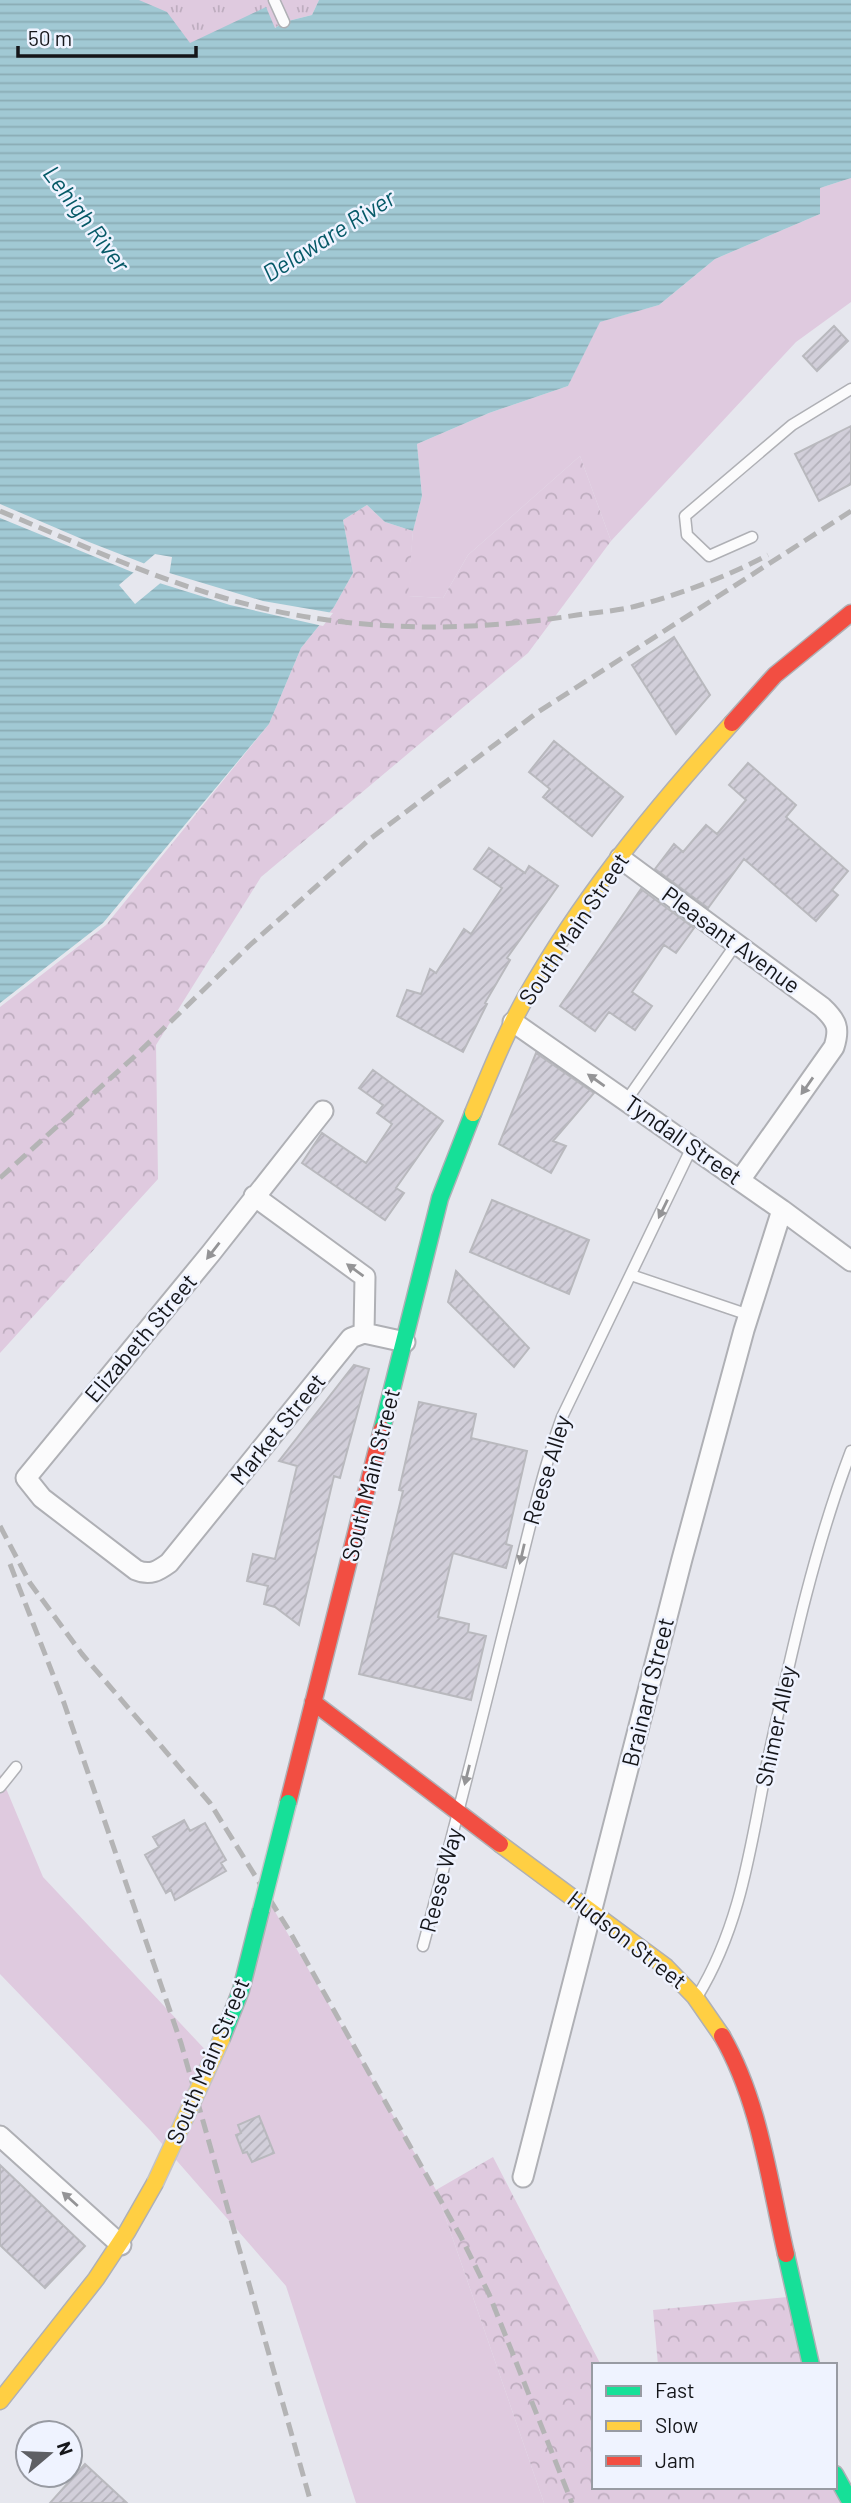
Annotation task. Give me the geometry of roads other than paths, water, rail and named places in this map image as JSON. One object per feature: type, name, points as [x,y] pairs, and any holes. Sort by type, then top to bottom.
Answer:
[{"type":"main road","name":"South Main Street","points":[[0,2401],[23,2369],[72,2312],[121,2245],[155,2183],[222,2038],[241,1990],[440,1198],[474,1110],[513,1022],[537,977],[620,858],[682,779],[775,675],[851,613]]},
{"type":"main road","name":"Hudson Street","points":[[313,1702],[666,1967],[697,1998],[727,2042],[743,2075],[811,2363]]},
{"type":"main road","points":[[837,2478],[851,2503]]},
{"type":"street","name":"Pleasant Avenue","points":[[620,858],[822,1007],[837,1027],[838,1035],[834,1047],[740,1180]]},
{"type":"street","name":"Tyndall Street","points":[[513,1022],[851,1261]]},
{"type":"street","name":"Elizabeth Street","points":[[26,1478],[211,1253],[323,1111]]},
{"type":"street","points":[[254,1196],[365,1277],[364,1333],[405,1342]]},
{"type":"street","name":"Brainard Street","points":[[523,2177],[682,1559],[749,1315],[782,1210]]},
{"type":"street","name":"Market Street","points":[[26,1478],[42,1498],[136,1570],[144,1573],[158,1572],[169,1563],[338,1354],[351,1339],[364,1333]]},
{"type":"street","points":[[0,2136],[121,2245]]},
{"type":"lane","points":[[274,0],[284,22]]},
{"type":"lane","points":[[752,537],[709,556],[687,535],[685,516],[792,425],[851,389]]},
{"type":"lane","points":[[626,1101],[736,944]]},
{"type":"lane","name":"Reese Alley","points":[[458,1813],[537,1492],[562,1417],[692,1147]]},
{"type":"lane","points":[[631,1275],[749,1315]]},
{"type":"lane","name":"Shimer Alley","points":[[697,1998],[722,1952],[737,1909],[815,1556],[851,1451]]},
{"type":"lane","points":[[0,1787],[16,1768]]},
{"type":"lane","name":"Reese Way","points":[[423,1947],[458,1813]]},
{"type":"water","points":[[0,0],[139,0],[167,12],[190,43],[266,7],[275,28],[284,22],[312,15],[319,0],[851,0],[851,178],[820,188],[820,214],[715,259],[659,305],[600,322],[568,386],[489,413],[417,444],[422,496],[413,531],[385,522],[367,505],[343,520],[353,573],[334,607],[301,648],[269,724],[103,923],[0,1003]],"holes":[[[155,554],[172,557],[169,576],[135,604],[119,585]]]},
{"type":"railway","points":[[0,511],[137,568],[221,597],[309,617],[398,626],[488,625],[625,609],[705,583],[768,555]]},
{"type":"railway","points":[[0,1178],[135,1056],[250,945],[370,839],[538,712],[851,511]]},
{"type":"railway","points":[[0,1526],[30,1583],[82,1654],[210,1803],[290,1932],[461,2237],[489,2294],[572,2503]]},
{"type":"railway","points":[[10,1564],[64,1703],[181,2043],[311,2503]]},
{"type":"water label","name":"Lehigh River","points":[[86,219]]},
{"type":"water label","name":"Delaware River","points":[[329,236]]}]
